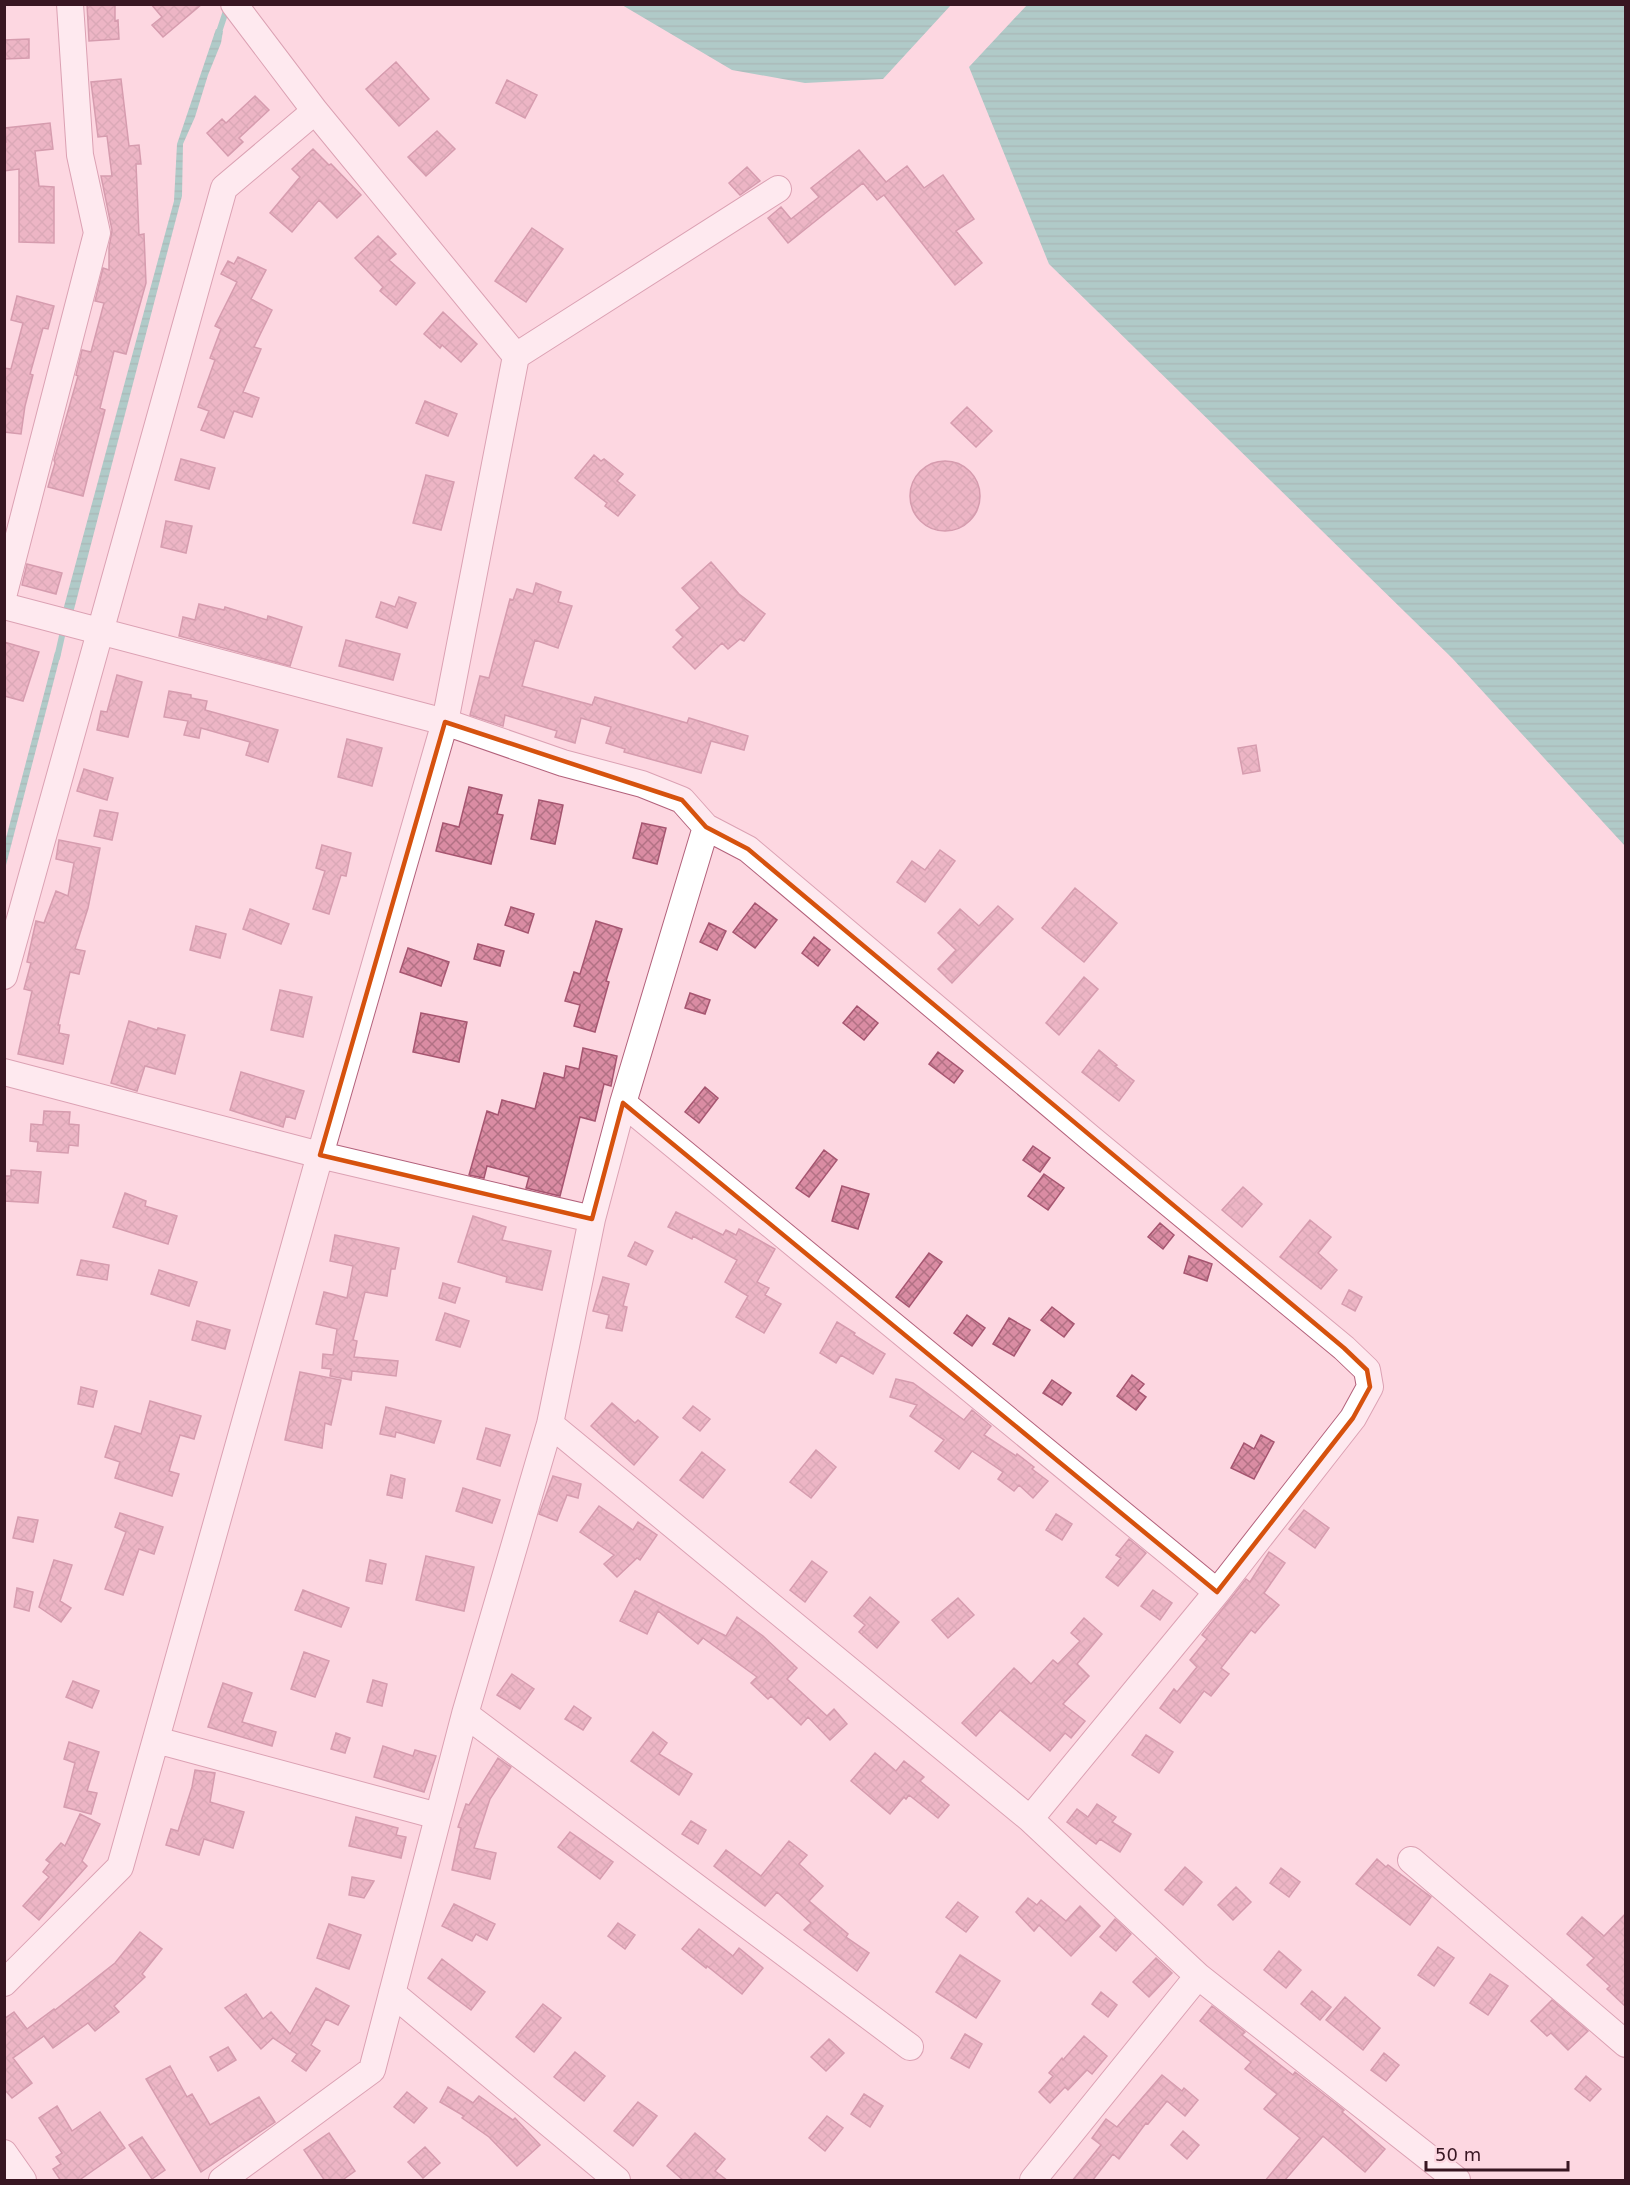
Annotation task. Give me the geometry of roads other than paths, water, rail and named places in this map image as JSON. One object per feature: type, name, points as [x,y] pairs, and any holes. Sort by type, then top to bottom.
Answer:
[{"type":"street","points":[[4,593],[97,233],[80,155],[70,4]]},
{"type":"street","points":[[234,4],[315,111],[516,356]]},
{"type":"street","points":[[4,976],[224,189],[315,111]]},
{"type":"street","points":[[4,1983],[120,1868],[444,722],[516,356],[778,189]]},
{"type":"street","points":[[4,606],[444,722],[563,763],[642,784],[682,800],[705,827],[748,849],[1344,1348],[1367,1370],[1370,1386],[1353,1419],[1217,1592],[1030,1819]]},
{"type":"street","points":[[222,2181],[372,2070],[465,1714],[550,1424],[592,1219],[623,1103],[705,827]]},
{"type":"street","points":[[4,1072],[320,1155],[592,1219]]},
{"type":"street","points":[[623,1103],[1217,1592]]},
{"type":"street","points":[[550,1424],[1030,1819],[1198,1976],[1457,2181]]},
{"type":"street","points":[[465,1714],[910,2047]]},
{"type":"street","points":[[156,1740],[438,1816]]},
{"type":"street","points":[[1411,1860],[1626,2044]]},
{"type":"street","points":[[1035,2180],[1198,1976]]},
{"type":"street","points":[[392,1993],[617,2181]]},
{"type":"street","points":[[4,2153],[23,2181]]},
{"type":"waterway","points":[[218,35],[227,8]]},
{"type":"waterway","points":[[57,658],[64,627]]}]
